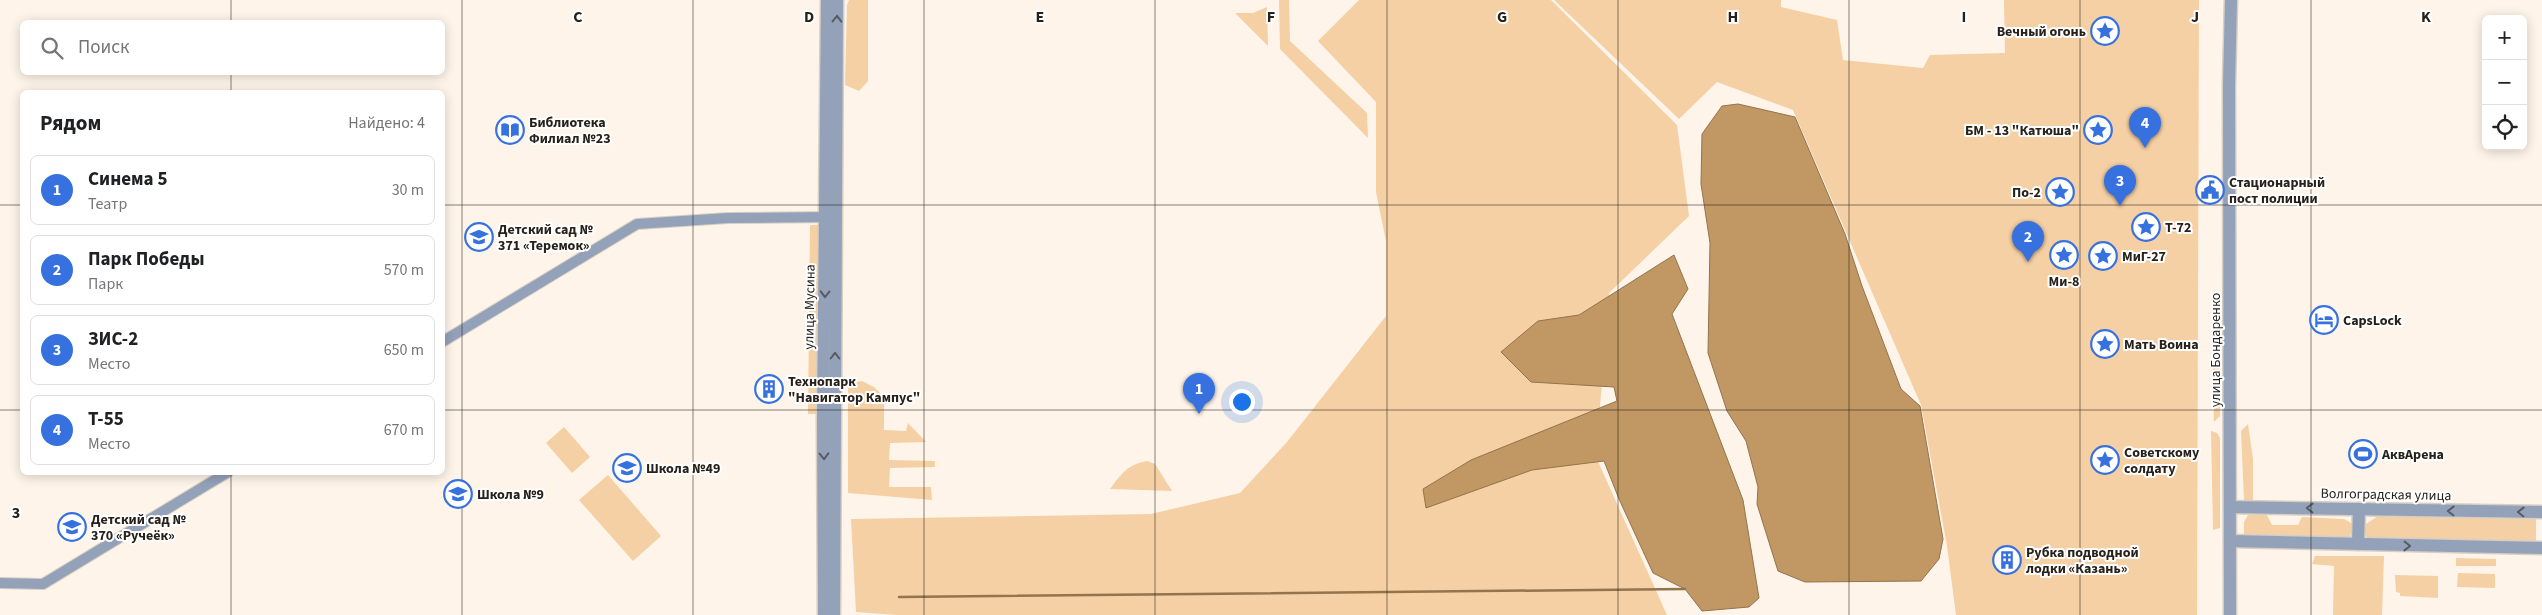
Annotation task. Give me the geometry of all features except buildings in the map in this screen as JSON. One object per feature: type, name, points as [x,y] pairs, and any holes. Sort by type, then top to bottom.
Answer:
[{"type":"street","name":"улица Мусина","points":[[827,0],[834,615]]},
{"type":"street","name":"улица Мусина","points":[[824,615],[823,421],[838,0]]},
{"type":"street","name":"улица Бондаренко","points":[[2226,0],[2229,85]]},
{"type":"street","name":"улица Бондаренко","points":[[2230,615],[2229,85],[2231,0]]},
{"type":"street","points":[[445,340],[637,224],[728,218],[830,217]]},
{"type":"street","points":[[0,583],[43,584],[223,475]]},
{"type":"street","name":"Волгоградская улица","points":[[2230,507],[2542,512]]},
{"type":"street","points":[[2358,544],[2359,509]]},
{"type":"street","points":[[2230,541],[2542,548]]},
{"type":"shaded area","points":[[849,0],[868,0],[868,81],[859,91],[845,85],[847,5]]},
{"type":"shaded area","points":[[1279,0],[1289,0],[1290,41],[1367,113],[1368,138],[1280,49]]},
{"type":"shaded area","points":[[1359,0],[1551,0],[1677,125],[1689,216],[1609,293],[1596,457],[1667,615],[897,615],[856,612],[851,519],[1151,514],[1240,493],[1287,442],[1386,316],[1386,241],[1376,192],[1376,102],[1318,41]]},
{"type":"shaded area","points":[[1554,0],[1781,0],[1781,7],[1837,20],[1843,60],[1923,68],[1930,55],[2005,53],[2004,0],[2199,0],[2197,615],[1956,615],[1947,546],[1921,405],[1793,110],[1717,82],[1679,119]]},
{"type":"shaded area","points":[[1267,7],[1268,46],[1235,13],[1253,13]]},
{"type":"shaded area","points":[[1738,104],[1795,117],[1845,234],[1862,286],[1901,389],[1920,406],[1943,539],[1939,559],[1921,581],[1805,582],[1778,571],[1757,504],[1758,487],[1746,441],[1727,411],[1708,353],[1710,243],[1701,184],[1702,134],[1722,106]]},
{"type":"shaded area","points":[[810,225],[819,225],[818,414],[808,414]]},
{"type":"shaded area","points":[[1674,255],[1688,289],[1672,314],[1743,500],[1759,598],[1749,607],[1702,611],[1685,589],[1653,573],[1604,461],[1532,470],[1426,508],[1423,489],[1471,460],[1617,401],[1614,387],[1531,382],[1501,352],[1538,321],[1579,315]]},
{"type":"shaded area","points":[[2219,322],[2220,416],[2214,422],[2212,347]]},
{"type":"shaded area","points":[[862,381],[874,387],[884,397],[884,430],[906,431],[908,423],[926,442],[890,443],[889,460],[935,461],[935,467],[890,468],[889,487],[931,487],[932,500],[848,493],[848,388],[851,383]]},
{"type":"shaded area","points":[[2248,424],[2253,459],[2253,505],[2244,500],[2241,431]]},
{"type":"shaded area","points":[[564,427],[590,457],[572,473],[546,443]]},
{"type":"shaded area","points":[[2211,431],[2217,433],[2220,438],[2220,528],[2213,530]]},
{"type":"shaded area","points":[[1147,461],[1155,464],[1172,491],[1110,489],[1130,467]]},
{"type":"shaded area","points":[[608,475],[661,536],[633,561],[579,500]]},
{"type":"shaded area","points":[[2248,515],[2267,515],[2272,525],[2298,525],[2302,517],[2344,519],[2351,523],[2352,530],[2349,539],[2244,536],[2244,522]]},
{"type":"shaded area","points":[[2378,516],[2536,519],[2536,541],[2367,537],[2363,532],[2363,526]]},
{"type":"shaded area","points":[[2315,556],[2384,556],[2382,615],[2333,615],[2334,566],[2312,564]]},
{"type":"shaded area","points":[[2456,558],[2496,559],[2496,566],[2456,566]]},
{"type":"shaded area","points":[[2458,573],[2495,574],[2495,588],[2457,587]]},
{"type":"shaded area","points":[[2395,575],[2438,576],[2438,598],[2400,596],[2400,593],[2396,592]]},
{"type":"waterway","points":[[899,597],[1685,589]]},
{"type":"place","name":"Вечный огонь","points":[[2105,31]]},
{"type":"place","name":"Библиотека Филиал №23","points":[[510,130]]},
{"type":"place","name":"БМ - 13 \"Катюша\"","points":[[2098,130]]},
{"type":"place","name":"Т-55","points":[[2145,148]]},
{"type":"place","name":"Стационарный пост полиции","points":[[2210,190]]},
{"type":"place","name":"По-2","points":[[2060,192]]},
{"type":"place","name":"ЗИС-2","points":[[2120,206]]},
{"type":"place","name":"Т-72","points":[[2146,227]]},
{"type":"place","name":"Детский сад № 371 «Теремок»","points":[[479,237]]},
{"type":"place","name":"Ми-8","points":[[2064,255]]},
{"type":"place","name":"МиГ-27","points":[[2103,256]]},
{"type":"place","name":"Парк Победы","points":[[2028,262]]},
{"type":"place","name":"CapsLock","points":[[2324,320]]},
{"type":"place","name":"Мать Воина","points":[[2105,344]]},
{"type":"place","name":"Технопарк \"Навигатор Кампус\"","points":[[769,389]]},
{"type":"place","name":"Синема 5","points":[[1199,414]]},
{"type":"place","name":"АквАрена","points":[[2363,454]]},
{"type":"place","name":"Советскому солдату","points":[[2105,460]]},
{"type":"place","name":"Школа №49","points":[[627,468]]},
{"type":"place","name":"Школа №9","points":[[458,494]]},
{"type":"place","name":"Детский сад № 370 «Ручеёк»","points":[[72,527]]},
{"type":"place","name":"Рубка подводной лодки «Казань»","points":[[2007,560]]}]
